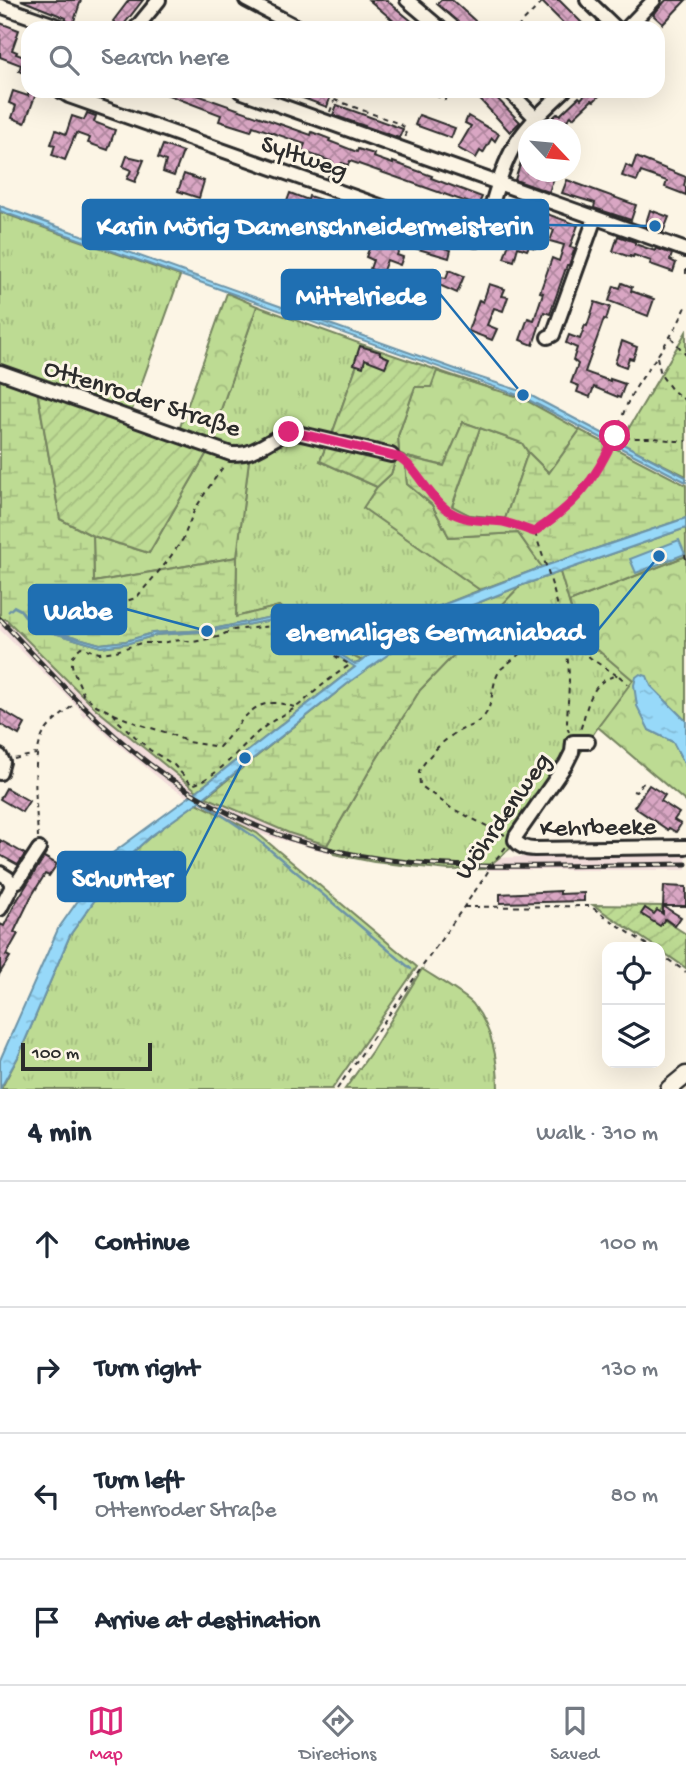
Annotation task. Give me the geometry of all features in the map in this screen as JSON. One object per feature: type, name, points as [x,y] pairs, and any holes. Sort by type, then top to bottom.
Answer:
[{"type":"main road","points":[[669,1089],[686,1075]]},
{"type":"street","points":[[142,21],[159,0]]},
{"type":"street","points":[[246,0],[286,21]]},
{"type":"street","points":[[407,0],[432,21]]},
{"type":"street","points":[[587,0],[609,21]]},
{"type":"street","points":[[634,21],[654,0]]},
{"type":"street","points":[[0,6],[43,21]]},
{"type":"street","name":"Syltweg","points":[[75,98],[476,240],[482,236],[499,184]]},
{"type":"street","points":[[260,98],[686,250]]},
{"type":"street","points":[[516,98],[536,118]]},
{"type":"street","points":[[499,184],[515,144],[557,98]]},
{"type":"street","points":[[548,337],[553,335],[595,218]]},
{"type":"street","name":"Ottenroder Straße","points":[[0,372],[232,454],[247,453],[293,432],[391,455]]},
{"type":"street","points":[[573,742],[588,742]]},
{"type":"street","name":"Wöhrdenweg","points":[[515,840],[566,764],[573,742]]},
{"type":"street","name":"Kehrbeeke","points":[[515,840],[528,849],[686,847]]},
{"type":"street","points":[[11,883],[18,881],[39,849]]},
{"type":"street","points":[[0,873],[11,883],[0,909]]},
{"type":"path","points":[[524,21],[544,0]]},
{"type":"path","points":[[327,122],[335,100],[400,124],[405,128],[406,138],[401,148]]},
{"type":"path","points":[[686,269],[686,276]]},
{"type":"path","points":[[391,455],[408,463],[432,496],[447,510],[472,520],[504,522],[534,532],[567,508],[598,471],[630,398],[671,336],[686,307]]},
{"type":"path","points":[[671,336],[686,355]]},
{"type":"path","points":[[657,357],[661,375],[672,390],[686,401]]},
{"type":"path","points":[[616,435],[625,438],[686,441]]},
{"type":"path","points":[[119,603],[136,598],[166,564],[183,539],[194,511],[232,454]]},
{"type":"path","name":"Wöhrdenweg","points":[[534,532],[553,584],[565,636],[569,679],[567,727],[573,742]]},
{"type":"path","points":[[114,714],[150,750],[174,765],[192,785],[202,782],[239,752],[261,729],[302,703],[332,676],[350,665],[290,629],[273,626],[232,630],[218,637],[193,642],[181,640],[141,643],[99,653],[81,647],[72,658],[72,669],[83,694],[96,705],[188,742],[219,747],[257,706],[280,702],[295,707]]},
{"type":"path","points":[[515,840],[451,808],[420,785],[419,771],[441,744],[485,716],[496,674],[500,669],[533,643],[563,630]]},
{"type":"path","points":[[565,636],[593,660],[628,684]]},
{"type":"path","points":[[573,742],[580,731],[590,698],[596,688],[610,676],[618,676]]},
{"type":"path","points":[[39,849],[37,753],[45,732],[83,694]]},
{"type":"path","points":[[1,764],[37,753]]},
{"type":"path","points":[[635,793],[648,781]]},
{"type":"path","name":"Wöhrdenweg","points":[[337,1089],[488,871],[505,848],[515,840]]},
{"type":"path","points":[[463,908],[590,906],[643,942]]},
{"type":"path","points":[[665,957],[686,972]]},
{"type":"shaded area","points":[[0,604],[96,709],[197,791],[289,833],[327,845],[457,860],[541,856],[686,855],[686,870],[449,870],[374,862],[257,833],[166,784],[86,715],[84,717],[80,713],[82,711],[0,630]]},
{"type":"green space","points":[[0,212],[180,276],[131,413],[0,367]]},
{"type":"green space","points":[[227,293],[257,306],[210,441],[179,430]]},
{"type":"green space","points":[[257,306],[364,345],[331,437],[289,427],[275,431],[246,448],[233,449],[210,441]]},
{"type":"green space","points":[[686,332],[686,476],[620,443]]},
{"type":"green space","points":[[364,345],[495,390],[437,371],[431,387],[415,387],[398,436],[399,453],[331,437]]},
{"type":"green space","points":[[436,371],[522,398],[580,430],[549,473],[522,443],[463,422],[445,466],[407,457],[399,453],[398,436],[415,387]]},
{"type":"green space","points":[[0,377],[37,390],[60,519],[93,536],[94,582],[237,557],[236,617],[279,606],[306,631],[362,661],[355,664],[276,616],[208,630],[153,633],[126,641],[100,644],[43,628],[27,618],[22,611],[26,618],[41,629],[101,647],[156,635],[213,631],[277,619],[356,666],[197,791],[96,709],[6,619],[0,620]]},
{"type":"green space","points":[[37,390],[208,451],[149,553],[93,536],[60,519]]},
{"type":"green space","points":[[463,422],[480,428],[452,506],[469,515],[505,519],[528,452],[549,473],[580,430],[686,485],[686,518],[542,567],[518,533],[449,537],[432,505],[407,484],[405,462],[407,457],[444,466]]},
{"type":"green space","points":[[480,428],[522,443],[528,452],[505,519],[469,515],[452,507]]},
{"type":"green space","points":[[290,437],[327,444],[320,461],[377,487],[364,508],[480,590],[440,606],[408,625],[362,661],[306,631],[279,606],[236,617],[237,557],[249,460]]},
{"type":"green space","points":[[327,444],[396,459],[391,474],[377,487],[320,461]]},
{"type":"green space","points":[[208,451],[230,459],[249,460],[237,557],[94,582],[93,536],[149,553]]},
{"type":"green space","points":[[396,459],[405,462],[407,484],[432,505],[449,537],[518,533],[542,567],[480,590],[363,508],[377,487],[391,474]]},
{"type":"green space","points":[[686,528],[686,556],[569,602],[560,572]]},
{"type":"green space","points":[[686,556],[686,721],[651,686],[649,730],[673,742],[686,767],[686,802],[598,727],[633,680],[579,634],[569,602]]},
{"type":"green space","points":[[560,572],[579,634],[634,680],[598,727],[523,838],[485,869],[449,870],[374,862],[334,854],[327,845],[420,690],[520,586]]},
{"type":"green space","points":[[520,586],[420,690],[327,845],[289,833],[206,797],[351,681],[418,633],[450,614]]},
{"type":"green space","points":[[197,803],[257,833],[417,967],[332,1089],[1,1089],[18,1057],[70,935],[121,863],[151,836]]},
{"type":"green space","points":[[593,905],[663,906],[658,916],[686,934],[686,968],[665,953],[665,942],[648,942]]},
{"type":"green space","points":[[422,969],[463,996],[480,1013],[493,1044],[498,1089],[345,1089],[372,1051]]},
{"type":"water","points":[[0,206],[524,392],[686,477],[686,482],[523,397],[0,211]]},
{"type":"water","points":[[686,518],[686,528],[520,586],[450,614],[418,633],[351,681],[151,836],[121,863],[70,935],[18,1057],[0,1089],[0,1060],[58,929],[110,855],[197,791],[355,667],[277,619],[213,631],[156,635],[101,647],[41,629],[26,618],[20,610],[14,607],[8,612],[14,606],[20,609],[27,618],[43,628],[100,644],[126,641],[153,633],[208,630],[276,616],[355,664],[408,625],[440,606],[542,567]]},
{"type":"water","points":[[679,540],[685,554],[636,573],[630,559]]},
{"type":"water","points":[[640,674],[647,676],[651,686],[686,721],[686,767],[673,742],[649,730],[637,706],[634,685]]},
{"type":"building","points":[[21,0],[81,0],[74,21],[68,21]]},
{"type":"building","points":[[129,0],[143,0],[126,21],[113,21]]},
{"type":"building","points":[[369,0],[386,0],[412,21],[394,21]]},
{"type":"building","points":[[441,0],[452,0],[475,21],[457,21],[437,4]]},
{"type":"building","points":[[540,0],[559,0],[580,21],[561,21]]},
{"type":"building","points":[[666,0],[686,0],[665,22],[653,15]]},
{"type":"building","points":[[0,23],[19,30],[12,50],[21,56],[21,65],[0,57]]},
{"type":"building","points":[[13,91],[21,94],[21,98],[34,98],[25,123],[12,118],[16,106],[9,103]]},
{"type":"building","points":[[176,98],[206,98],[311,135],[312,132],[357,152],[358,149],[374,154],[373,157],[432,176],[431,178],[482,197],[478,206],[350,161],[348,165],[342,163],[336,179],[328,177],[333,162],[302,151],[305,144],[253,126],[251,131],[219,121],[221,115]]},
{"type":"building","points":[[303,98],[330,98],[327,107]]},
{"type":"building","points":[[478,98],[497,98],[518,120],[518,124],[510,132]]},
{"type":"building","points":[[580,98],[597,98],[573,118],[551,119],[558,113],[560,115]]},
{"type":"building","points":[[337,105],[403,129],[399,138],[333,115]]},
{"type":"building","points":[[87,113],[96,116],[94,122],[115,130],[108,150],[88,143],[90,138],[76,133],[65,160],[52,155],[55,145],[51,144],[56,130],[66,134],[72,116],[84,120]]},
{"type":"building","points":[[419,115],[455,128],[451,138],[415,125]]},
{"type":"building","points":[[468,116],[499,134],[495,141],[492,138],[483,153],[480,151],[476,158],[458,148],[471,126],[465,123]]},
{"type":"building","points":[[163,145],[183,152],[174,176],[163,172],[166,161],[158,158]]},
{"type":"building","points":[[127,156],[144,160],[135,182],[127,179],[131,170],[123,167]]},
{"type":"building","points":[[636,157],[686,177],[686,195],[665,187],[667,181],[641,172],[637,181],[622,176],[626,165],[632,168]]},
{"type":"building","points":[[184,174],[204,181],[199,198],[178,191]]},
{"type":"building","points":[[521,182],[552,182],[549,192]]},
{"type":"building","points":[[566,182],[573,182],[636,205],[631,220],[594,208],[595,203],[562,193]]},
{"type":"building","points":[[290,193],[308,200],[309,196],[321,200],[317,215],[285,207]]},
{"type":"building","points":[[522,205],[578,225],[570,247],[575,248],[569,265],[550,314],[544,312],[533,345],[520,340],[528,318],[534,320],[552,258],[559,261],[564,245],[550,241],[554,230],[537,224],[532,237],[538,239],[535,248],[529,246],[527,250],[518,247],[514,261],[504,258]]},
{"type":"building","points":[[650,210],[669,217],[663,232],[645,226]]},
{"type":"building","points":[[420,236],[432,240],[431,244],[451,250],[449,258],[415,248]]},
{"type":"building","points":[[618,236],[655,251],[656,248],[672,254],[670,260],[676,263],[673,272],[634,255],[630,257],[613,251]]},
{"type":"building","points":[[393,237],[402,240],[397,255],[403,257],[400,265],[387,260],[382,273],[370,269],[373,260],[366,257],[371,244],[389,249]]},
{"type":"building","points":[[449,270],[464,276],[457,293],[439,285],[441,277],[446,278]]},
{"type":"building","points":[[622,283],[632,287],[631,291],[654,299],[648,316],[609,301],[614,286],[620,288]]},
{"type":"building","points":[[489,284],[505,289],[502,296],[508,297],[503,311],[494,308],[487,325],[497,329],[492,340],[468,331],[479,300],[483,302]]},
{"type":"building","points":[[595,302],[610,307],[585,372],[625,384],[620,398],[594,387],[590,397],[577,392],[579,386],[571,383],[578,364],[573,360],[577,348],[566,343],[569,335],[580,339]]},
{"type":"building","points":[[622,341],[637,347],[633,359],[629,358],[626,367],[615,363]]},
{"type":"building","points":[[360,346],[380,352],[389,358],[385,367],[365,359],[363,367],[354,364]]},
{"type":"building","points":[[0,709],[25,724],[19,735],[0,724]]},
{"type":"building","points":[[649,785],[665,795],[661,801],[679,813],[674,820],[681,824],[676,832],[669,828],[668,830],[634,807]]},
{"type":"building","points":[[6,788],[29,801],[22,812],[0,799]]},
{"type":"building","points":[[0,840],[25,854],[18,865],[0,855]]},
{"type":"building","points":[[44,857],[57,864],[49,876],[45,874],[31,897],[14,932],[18,934],[6,955],[10,957],[0,973],[0,924],[4,926]]},
{"type":"building","points":[[664,886],[686,887],[686,906],[663,906]]},
{"type":"building","points":[[560,891],[560,894],[584,893],[584,901],[500,903],[500,894]]},
{"type":"building","points":[[663,906],[681,917],[675,926],[665,919],[660,926],[641,914],[645,908],[654,914],[657,910],[663,914]]},
{"type":"waterway","points":[[198,799],[256,838],[411,969]]},
{"type":"railway","points":[[0,619],[89,712],[148,763],[212,805],[284,836],[360,856],[443,865],[686,864]]},
{"type":"place","name":"Karin Mörig Damenschneidermeisterin","points":[[655,226]]},
{"type":"place","name":"Mittelriede","points":[[523,395]]},
{"type":"place","name":"ehemaliges Germaniabad","points":[[659,556]]},
{"type":"place","name":"Wabe","points":[[207,631]]},
{"type":"place","name":"Schunter","points":[[245,758]]},
{"type":"route","points":[[289,432],[403,459],[432,496],[447,510],[472,520],[504,522],[534,532],[558,516],[589,484],[615,436]]}]
